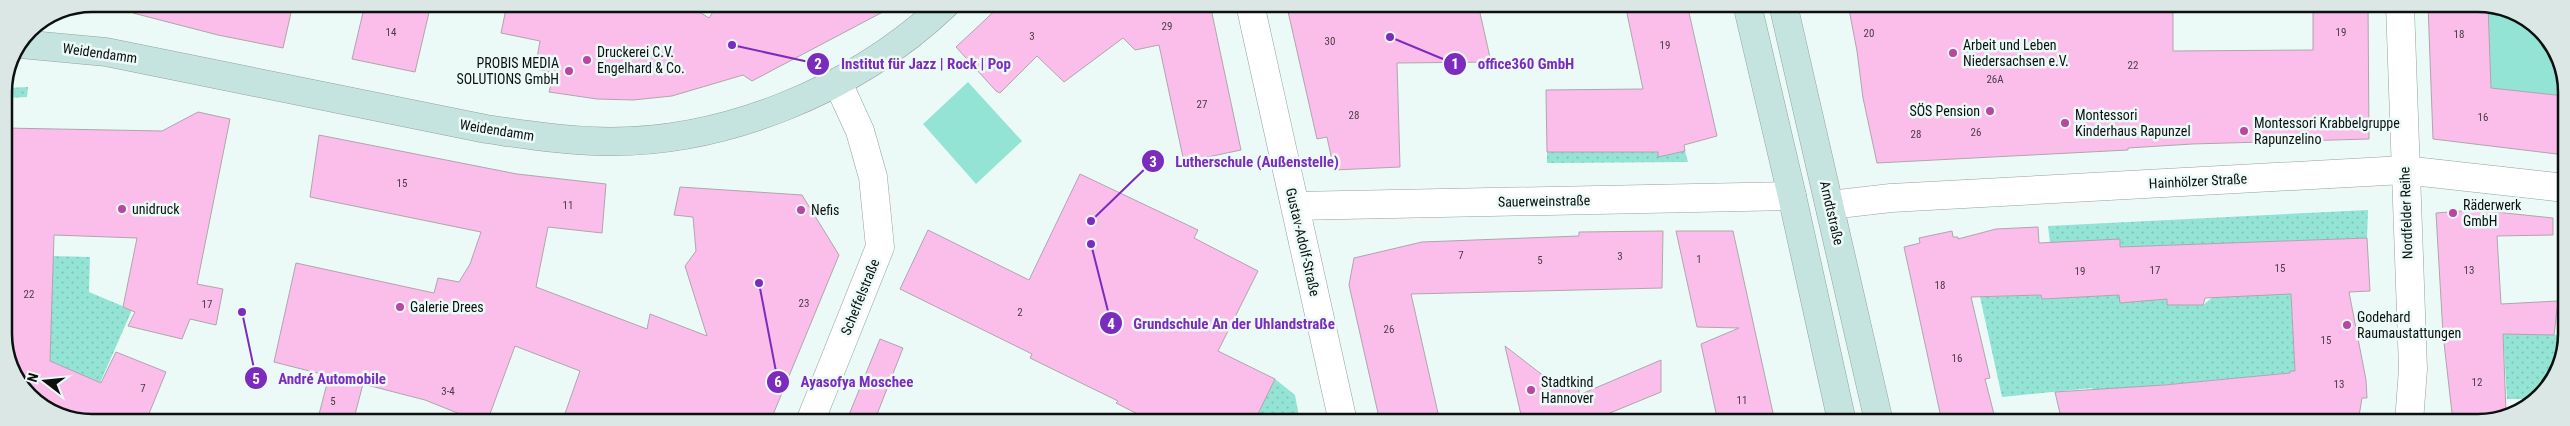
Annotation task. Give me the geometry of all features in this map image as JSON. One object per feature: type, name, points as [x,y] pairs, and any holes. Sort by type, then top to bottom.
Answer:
[{"type":"main road","name":"Weidendamm","points":[[29,45],[106,52],[486,129],[593,142],[637,140],[728,125],[778,109],[838,83],[880,57],[924,25],[938,12]]},
{"type":"main road","points":[[1749,12],[1840,414]]},
{"type":"main road","name":"Arndtstraße","points":[[1785,12],[1877,414]]},
{"type":"street","name":"Gustav-Adolf-Straße","points":[[1252,12],[1341,414]]},
{"type":"street","name":"Nordfelder Reihe","points":[[2400,12],[2404,170],[2413,369],[2410,414]]},
{"type":"street","name":"Scheffelstraße","points":[[813,414],[880,247],[873,177],[860,131],[838,83]]},
{"type":"street","name":"Hainhölzer Straße","points":[[1830,205],[1882,198],[2404,170],[2558,187]]},
{"type":"street","name":"Sauerweinstraße","points":[[1295,206],[1792,196]]},
{"type":"green space","points":[[2488,13],[2513,21],[2526,29],[2541,44],[2553,67],[2558,95],[2490,88]]},
{"type":"green space","points":[[968,82],[1022,141],[976,184],[923,124]]},
{"type":"green space","points":[[28,87],[27,97],[12,98],[13,88]]},
{"type":"green space","points":[[1685,151],[1688,162],[1547,163],[1547,152],[1658,152],[1658,156]]},
{"type":"green space","points":[[2368,210],[2367,238],[2120,247],[2050,243],[2048,226]]},
{"type":"green space","points":[[53,256],[90,257],[89,292],[132,310],[100,383],[50,361]]},
{"type":"green space","points":[[2291,294],[2295,371],[2129,388],[2131,414],[2098,414],[2092,388],[2002,397],[1980,297],[2041,295],[2042,299],[2119,295],[2121,303],[2167,299],[2191,305],[2203,305],[2213,297]]},
{"type":"green space","points":[[2503,334],[2558,335],[2553,359],[2541,382],[2523,399],[2507,399]]},
{"type":"green space","points":[[1275,379],[1295,395],[1299,414],[1258,414]]},
{"type":"building","points":[[291,12],[283,48],[218,35],[133,13]]},
{"type":"building","points":[[363,12],[429,12],[415,72],[352,59]]},
{"type":"building","points":[[505,12],[700,12],[709,18],[713,12],[883,12],[752,81],[743,75],[672,96],[633,100],[597,99],[549,92],[554,73],[535,69],[540,41],[501,33]]},
{"type":"building","points":[[993,12],[1212,12],[1241,150],[1184,162],[1159,45],[1135,50],[1123,38],[1064,82],[1037,56],[1000,93],[996,91],[956,47]]},
{"type":"building","points":[[1288,12],[1480,12],[1491,62],[1397,63],[1400,167],[1334,170],[1327,137],[1317,139]]},
{"type":"building","points":[[1627,12],[1689,12],[1717,136],[1684,145],[1685,151],[1658,157],[1658,152],[1547,152],[1546,90],[1643,89]]},
{"type":"building","points":[[1850,12],[2173,12],[2173,51],[2313,50],[2313,12],[2368,12],[2369,139],[2192,144],[2128,148],[2128,150],[1877,163],[1863,98]]},
{"type":"building","points":[[2428,12],[2488,13],[2491,88],[2558,95],[2558,154],[2433,139]]},
{"type":"building","name":"unidruck","points":[[198,112],[230,119],[197,284],[223,289],[216,325],[190,319],[182,339],[128,326],[135,312],[123,307],[137,238],[54,235],[50,361],[101,383],[116,352],[166,372],[149,414],[93,414],[72,411],[48,400],[36,390],[21,369],[14,349],[12,333],[12,128],[162,131]]},
{"type":"building","points":[[319,135],[517,174],[606,184],[602,233],[548,227],[536,287],[647,329],[650,314],[707,336],[685,266],[696,251],[693,217],[674,215],[680,187],[802,195],[839,255],[773,414],[565,414],[580,371],[515,346],[490,414],[460,414],[425,400],[363,384],[355,414],[319,414],[329,376],[274,362],[296,263],[434,293],[438,278],[459,282],[470,264],[481,232],[310,197]]},
{"type":"building","points":[[1080,174],[1198,230],[1194,238],[1258,271],[1218,351],[1275,379],[1258,414],[1137,414],[1116,403],[1118,401],[1030,358],[1032,354],[900,289],[928,230],[1029,280]]},
{"type":"building","points":[[2476,210],[2553,218],[2553,235],[2497,236],[2501,304],[2558,301],[2554,335],[2503,334],[2506,408],[2493,412],[2452,414],[2443,334],[2436,213]]},
{"type":"building","points":[[2038,227],[2039,243],[2120,239],[2120,247],[2367,238],[2370,291],[2349,292],[2366,380],[2367,398],[2362,398],[2359,414],[2060,414],[2055,392],[2164,385],[2295,371],[2291,294],[2205,298],[2203,305],[2167,305],[2167,299],[2120,303],[2119,295],[2042,299],[2041,295],[1971,297],[1990,378],[1985,379],[1994,414],[1940,414],[1904,247],[1920,243],[1919,238],[1952,231],[1953,237],[1958,237],[1958,239],[1996,229]]},
{"type":"building","points":[[1663,231],[1662,288],[1411,294],[1438,414],[1378,414],[1349,285],[1354,258],[1422,242],[1579,236],[1579,232]]},
{"type":"building","points":[[1676,231],[1733,231],[1773,414],[1716,414],[1701,344],[1739,328],[1697,327]]},
{"type":"building","points":[[880,339],[903,348],[877,414],[849,414]]},
{"type":"building","points":[[1505,346],[1549,380],[1579,378],[1579,395],[1661,360],[1661,392],[1607,414],[1521,414]]},
{"type":"place","name":"office360 GmbH","points":[[1390,37]]},
{"type":"place","name":"Institut für Jazz | Rock | Pop","points":[[732,45]]},
{"type":"place","name":"Arbeit und Leben Niedersachsen e.V.","points":[[1953,53]]},
{"type":"place","name":"Druckerei C.V. Engelhard & Co.","points":[[587,60]]},
{"type":"place","name":"PROBIS MEDIA SOLUTIONS GmbH","points":[[569,71]]},
{"type":"place","name":"SÖS Pension","points":[[1990,111]]},
{"type":"place","name":"Montessori Kinderhaus Rapunzel","points":[[2065,123]]},
{"type":"place","name":"Montessori Krabbelgruppe Rapunzelino","points":[[2244,131]]},
{"type":"place","name":"unidruck","points":[[122,209]]},
{"type":"place","name":"Nefis","points":[[801,210]]},
{"type":"place","name":"Räderwerk GmbH","points":[[2453,213]]},
{"type":"place","name":"Lutherschule (Außenstelle)","points":[[1091,221]]},
{"type":"place","name":"Grundschule An der Uhlandstraße","points":[[1091,244]]},
{"type":"place","name":"Ayasofya Moschee","points":[[759,283]]},
{"type":"place","name":"Galerie Drees","points":[[400,307]]},
{"type":"place","name":"André Automobile","points":[[242,312]]},
{"type":"place","name":"Godehard Raumaustattungen","points":[[2347,325]]},
{"type":"place","name":"Stadtkind Hannover","points":[[1531,390]]}]
